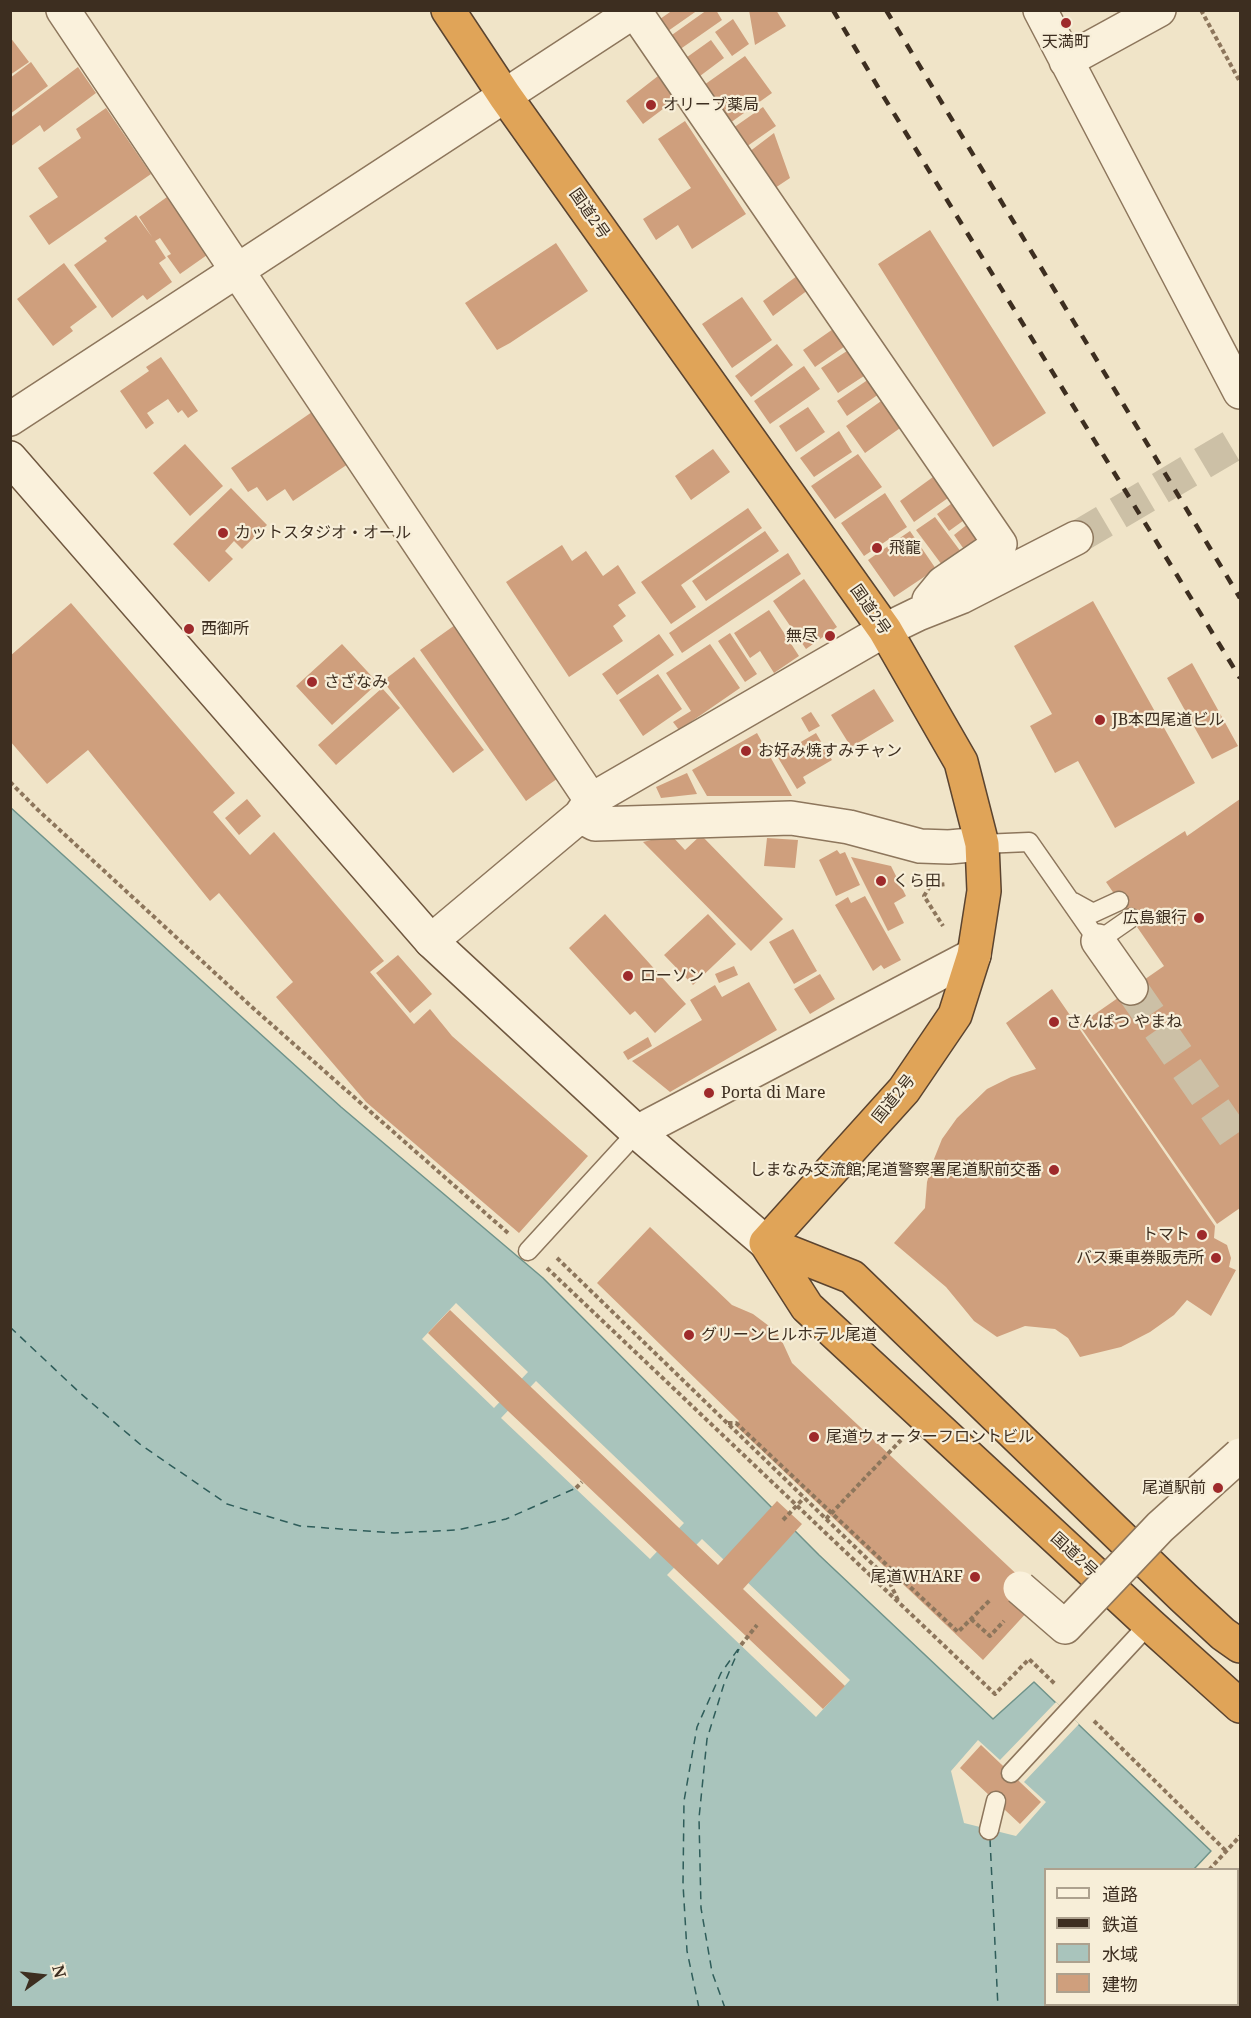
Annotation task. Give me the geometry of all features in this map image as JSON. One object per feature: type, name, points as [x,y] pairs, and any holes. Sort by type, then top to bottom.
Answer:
[{"type":"highway","name":"国道2号","points":[[448,10],[505,96],[885,630],[961,762],[982,844],[984,891],[974,955],[955,1015],[904,1090],[766,1243],[807,1308],[1240,1706]]},
{"type":"highway","points":[[766,1243],[852,1277],[1183,1597],[1223,1634],[1240,1646]]},
{"type":"street","points":[[63,10],[238,272],[596,824],[790,818],[849,827],[920,846],[949,847],[982,844]]},
{"type":"street","points":[[1040,10],[1240,392]]},
{"type":"street","points":[[1066,61],[1159,10]]},
{"type":"street","points":[[10,419],[635,11],[1000,544],[944,583],[918,614]]},
{"type":"street","points":[[10,458],[431,941],[637,1132],[766,1243]]},
{"type":"street","points":[[431,941],[586,808],[885,630],[961,597],[1076,538]]},
{"type":"street","points":[[1098,940],[1131,988]]},
{"type":"street","points":[[637,1132],[974,955]]},
{"type":"street","points":[[1020,1588],[1065,1627],[1160,1527],[1240,1455]]},
{"type":"lane","points":[[982,844],[1029,842],[1098,940],[1131,918]]},
{"type":"lane","points":[[1069,900],[1093,913],[1119,901]]},
{"type":"lane","points":[[533,1245],[637,1132]]},
{"type":"lane","points":[[1011,1773],[1149,1624]]},
{"type":"lane","points":[[990,1830],[996,1801]]},
{"type":"path","points":[[1201,10],[1240,82]]},
{"type":"path","points":[[10,782],[253,1008],[533,1245],[727,1423],[888,1579],[899,1604]]},
{"type":"path","points":[[930,886],[924,896],[944,928]]},
{"type":"path","points":[[533,1245],[686,1398],[995,1694],[1029,1659],[1072,1709],[1226,1851]]},
{"type":"path","points":[[727,1423],[736,1423],[958,1632],[1011,1579],[1020,1588]]},
{"type":"path","points":[[826,1519],[905,1435]]},
{"type":"path","points":[[576,1488],[582,1482]]},
{"type":"path","points":[[783,1520],[804,1498]]},
{"type":"path","points":[[971,1619],[990,1636]]},
{"type":"path","points":[[741,1645],[757,1625]]},
{"type":"path","points":[[1210,1868],[1240,1836]]},
{"type":"water","points":[[10,807],[341,1107],[543,1278],[819,1555],[993,1719],[1034,1682],[1211,1851],[1195,1868],[1044,1868],[1044,2006],[1239,2006],[1239,1946],[1240,1948],[1240,2007],[11,2007]]},
{"type":"pier","points":[[456,1303],[528,1372],[494,1408],[422,1339]]},
{"type":"pier","points":[[536,1381],[684,1523],[650,1559],[501,1418]]},
{"type":"pier","points":[[702,1539],[850,1680],[816,1717],[667,1575]]},
{"type":"pier","points":[[1056,1702],[1079,1724],[1024,1782],[1046,1802],[1016,1836],[964,1823],[951,1771],[978,1740],[1000,1760]]},
{"type":"building","points":[[673,10],[698,10],[668,31],[660,19]]},
{"type":"building","points":[[707,10],[716,10],[722,20],[679,50],[669,37]]},
{"type":"building","points":[[749,10],[776,10],[786,26],[755,45]]},
{"type":"building","points":[[733,19],[749,44],[732,56],[715,32]]},
{"type":"building","points":[[10,37],[29,62],[10,75]]},
{"type":"building","points":[[711,40],[724,58],[696,79],[683,60]]},
{"type":"building","points":[[745,56],[772,93],[730,123],[704,85]]},
{"type":"building","points":[[31,62],[48,86],[10,114],[10,78]]},
{"type":"building","points":[[78,67],[96,93],[44,132],[40,125],[10,147],[10,118]]},
{"type":"building","points":[[658,76],[675,100],[643,124],[626,101]]},
{"type":"building","points":[[763,107],[776,126],[746,147],[733,128]]},
{"type":"building","points":[[106,108],[151,174],[49,245],[29,216],[58,197],[38,168],[81,138],[76,129]]},
{"type":"building","points":[[685,121],[746,214],[692,249],[678,225],[656,240],[643,219],[691,188],[658,139]]},
{"type":"building","points":[[774,133],[790,178],[775,188],[749,152]]},
{"type":"building","points":[[167,197],[207,255],[180,274],[167,256],[171,254],[160,238],[155,241],[166,258],[159,263],[172,282],[147,300],[143,295],[112,318],[74,265],[107,241],[104,238],[136,215],[152,237],[139,217]]},
{"type":"building","points":[[930,230],[1046,413],[993,447],[878,264]]},
{"type":"building","points":[[556,243],[588,291],[497,350],[465,303]]},
{"type":"building","points":[[64,263],[97,307],[70,327],[73,331],[53,346],[17,299]]},
{"type":"building","points":[[797,276],[808,290],[773,316],[763,301]]},
{"type":"building","points":[[742,297],[772,340],[732,368],[702,324]]},
{"type":"building","points":[[836,327],[848,344],[815,367],[803,350]]},
{"type":"building","points":[[777,344],[793,365],[751,397],[735,376]]},
{"type":"building","points":[[850,349],[867,374],[838,393],[821,368]]},
{"type":"building","points":[[161,357],[198,411],[188,418],[182,410],[178,413],[168,399],[147,413],[154,423],[146,429],[120,391],[149,371],[146,367]]},
{"type":"building","points":[[804,366],[820,389],[770,424],[754,401]]},
{"type":"building","points":[[869,379],[879,394],[847,416],[837,401]]},
{"type":"building","points":[[884,399],[903,426],[865,453],[846,426]]},
{"type":"building","points":[[808,407],[825,432],[796,452],[779,426]]},
{"type":"building","points":[[312,412],[348,464],[293,501],[285,489],[267,501],[257,487],[248,492],[231,468]]},
{"type":"building","points":[[839,431],[852,452],[814,477],[800,458]]},
{"type":"building","points":[[185,444],[223,486],[190,516],[153,473]]},
{"type":"building","points":[[713,449],[730,472],[691,500],[675,476]]},
{"type":"building","points":[[858,454],[882,487],[835,519],[811,486]]},
{"type":"building","points":[[933,477],[948,498],[914,522],[900,501]]},
{"type":"building","points":[[231,488],[267,525],[242,549],[234,541],[225,551],[233,559],[209,582],[173,544]]},
{"type":"building","points":[[885,493],[907,527],[864,556],[841,523]]},
{"type":"building","points":[[955,501],[967,518],[949,531],[937,514]]},
{"type":"building","points":[[748,508],[762,528],[681,585],[696,607],[671,624],[641,582]]},
{"type":"building","points":[[935,517],[964,556],[945,569],[916,530]]},
{"type":"building","points":[[969,523],[984,544],[968,555],[954,535]]},
{"type":"building","points":[[765,531],[779,551],[706,601],[692,581]]},
{"type":"building","points":[[910,531],[936,569],[894,597],[868,560]]},
{"type":"building","points":[[562,545],[572,561],[586,551],[603,576],[618,565],[636,593],[618,605],[626,616],[613,626],[623,641],[569,677],[506,582]]},
{"type":"building","points":[[788,553],[801,574],[682,653],[669,633]]},
{"type":"building","points":[[804,579],[837,627],[806,649],[773,601]]},
{"type":"building","name":"JB本四尾道ビル","points":[[1093,601],[1195,783],[1115,828],[1078,761],[1055,773],[1030,726],[1052,714],[1014,646]]},
{"type":"building","points":[[71,603],[235,793],[213,812],[250,855],[274,832],[384,961],[370,972],[414,1024],[430,1009],[452,1036],[588,1156],[519,1233],[366,1102],[276,997],[293,982],[219,893],[210,901],[88,750],[47,784],[10,741],[10,656]]},
{"type":"building","points":[[769,610],[799,656],[774,673],[760,651],[750,658],[734,633]]},
{"type":"building","points":[[455,625],[561,776],[526,801],[420,650]]},
{"type":"building","points":[[730,633],[757,674],[745,682],[718,641]]},
{"type":"building","points":[[659,634],[674,655],[617,695],[602,674]]},
{"type":"building","points":[[342,644],[378,683],[332,725],[296,686]]},
{"type":"building","points":[[710,644],[740,688],[679,730],[673,722],[691,711],[666,673]]},
{"type":"building","points":[[414,657],[484,750],[453,773],[383,681]]},
{"type":"building","points":[[1192,663],[1238,746],[1212,759],[1167,678]]},
{"type":"building","points":[[658,674],[682,709],[643,736],[619,700]]},
{"type":"building","points":[[382,688],[400,708],[336,765],[318,745]]},
{"type":"building","points":[[874,689],[894,721],[851,747],[831,715]]},
{"type":"building","points":[[811,712],[820,726],[809,732],[801,718]]},
{"type":"building","name":"お好み焼すみチャン","points":[[757,733],[792,796],[707,796],[692,770]]},
{"type":"building","points":[[816,733],[832,760],[803,777],[806,783],[797,789],[777,756]]},
{"type":"building","points":[[687,773],[697,794],[661,798],[656,787]]},
{"type":"building","points":[[247,799],[261,816],[239,835],[225,818]]},
{"type":"building","points":[[1240,799],[1240,1208],[1217,1224],[1079,1025],[1164,966],[1106,882],[1185,831],[1187,836]]},
{"type":"building","points":[[671,835],[685,850],[701,835],[783,919],[751,951],[643,842]]},
{"type":"building","points":[[767,838],[798,840],[795,868],[764,866]]},
{"type":"building","points":[[837,850],[840,854],[845,852],[860,885],[836,896],[819,860]]},
{"type":"building","name":"くら田","points":[[851,857],[891,866],[906,896],[894,903],[904,923],[888,931]]},
{"type":"building","points":[[865,896],[901,960],[884,969],[881,965],[873,971],[835,905],[848,897],[851,903]]},
{"type":"building","name":"ローソン","points":[[605,914],[686,1004],[655,1033],[635,1011],[630,1015],[569,948]]},
{"type":"building","points":[[708,914],[736,944],[693,985],[664,955]]},
{"type":"building","points":[[793,929],[817,971],[794,984],[769,942]]},
{"type":"building","points":[[398,955],[432,994],[410,1013],[376,973]]},
{"type":"building","points":[[734,966],[738,975],[719,983],[715,974]]},
{"type":"building","points":[[820,974],[835,999],[810,1014],[794,989]]},
{"type":"building","points":[[749,982],[777,1030],[670,1092],[632,1061],[702,1020],[690,1000],[715,985],[722,997]]},
{"type":"building","name":"しまなみ交流館;尾道警察署尾道駅前交番","points":[[1052,989],[1215,1226],[1214,1238],[1227,1245],[1231,1258],[1229,1267],[1236,1270],[1211,1316],[1187,1300],[1174,1315],[1150,1332],[1121,1347],[1080,1357],[1068,1338],[1055,1329],[1025,1326],[997,1337],[974,1321],[946,1287],[894,1243],[925,1208],[927,1182],[934,1159],[942,1139],[957,1118],[987,1089],[1011,1077],[1036,1069],[1006,1023]]},
{"type":"building","points":[[648,1037],[652,1046],[628,1060],[623,1052]]},
{"type":"building","name":"尾道ウォーターフロントビル","points":[[650,1227],[732,1305],[753,1314],[773,1329],[781,1339],[792,1363],[1026,1583],[1029,1610],[983,1660],[735,1425],[739,1421],[597,1283]]},
{"type":"building","points":[[450,1310],[718,1565],[777,1501],[802,1524],[743,1589],[845,1686],[823,1709],[428,1333]]},
{"type":"building","points":[[981,1745],[1041,1802],[1020,1824],[960,1768]]},
{"type":"ferry route","points":[[10,1327],[80,1393],[141,1445],[227,1504],[300,1526],[394,1533],[457,1530],[506,1519],[576,1488]]},
{"type":"ferry route","points":[[699,2008],[687,1951],[683,1884],[684,1801],[697,1727],[721,1673],[741,1645]]},
{"type":"ferry route","points":[[725,2008],[712,1972],[701,1908],[699,1818],[707,1739],[724,1684],[739,1649]]},
{"type":"ferry route","points":[[990,1839],[998,2008]]},
{"type":"tunnel","points":[[1076,538],[1240,441]]},
{"type":"tunnel","points":[[1131,988],[1240,1145]]},
{"type":"railway","points":[[833,10],[882,94],[1240,678]]},
{"type":"railway","points":[[886,10],[1240,598]]},
{"type":"place","name":"天満町","points":[[1066,23]]},
{"type":"place","name":"オリーブ薬局","points":[[651,105]]},
{"type":"place","name":"カットスタジオ・オール","points":[[223,533]]},
{"type":"place","name":"飛龍","points":[[877,548]]},
{"type":"place","name":"西御所","points":[[189,629]]},
{"type":"place","name":"無尽","points":[[830,636]]},
{"type":"place","name":"さざなみ","points":[[312,682]]},
{"type":"place","name":"JB本四尾道ビル","points":[[1100,720]]},
{"type":"place","name":"お好み焼すみチャン","points":[[746,751]]},
{"type":"place","name":"くら田","points":[[881,881]]},
{"type":"place","name":"広島銀行","points":[[1199,918]]},
{"type":"place","name":"ローソン","points":[[628,976]]},
{"type":"place","name":"さんぱつ やまね","points":[[1054,1022]]},
{"type":"place","name":"Porta di Mare","points":[[709,1093]]},
{"type":"place","name":"しまなみ交流館;尾道警察署尾道駅前交番","points":[[1054,1170]]},
{"type":"place","name":"トマト","points":[[1202,1235]]},
{"type":"place","name":"バス乗車券販売所","points":[[1216,1258]]},
{"type":"place","name":"グリーンヒルホテル尾道","points":[[689,1335]]},
{"type":"place","name":"尾道ウォーターフロントビル","points":[[814,1437]]},
{"type":"place","name":"尾道駅前","points":[[1218,1488]]},
{"type":"place","name":"尾道WHARF","points":[[975,1577]]}]
